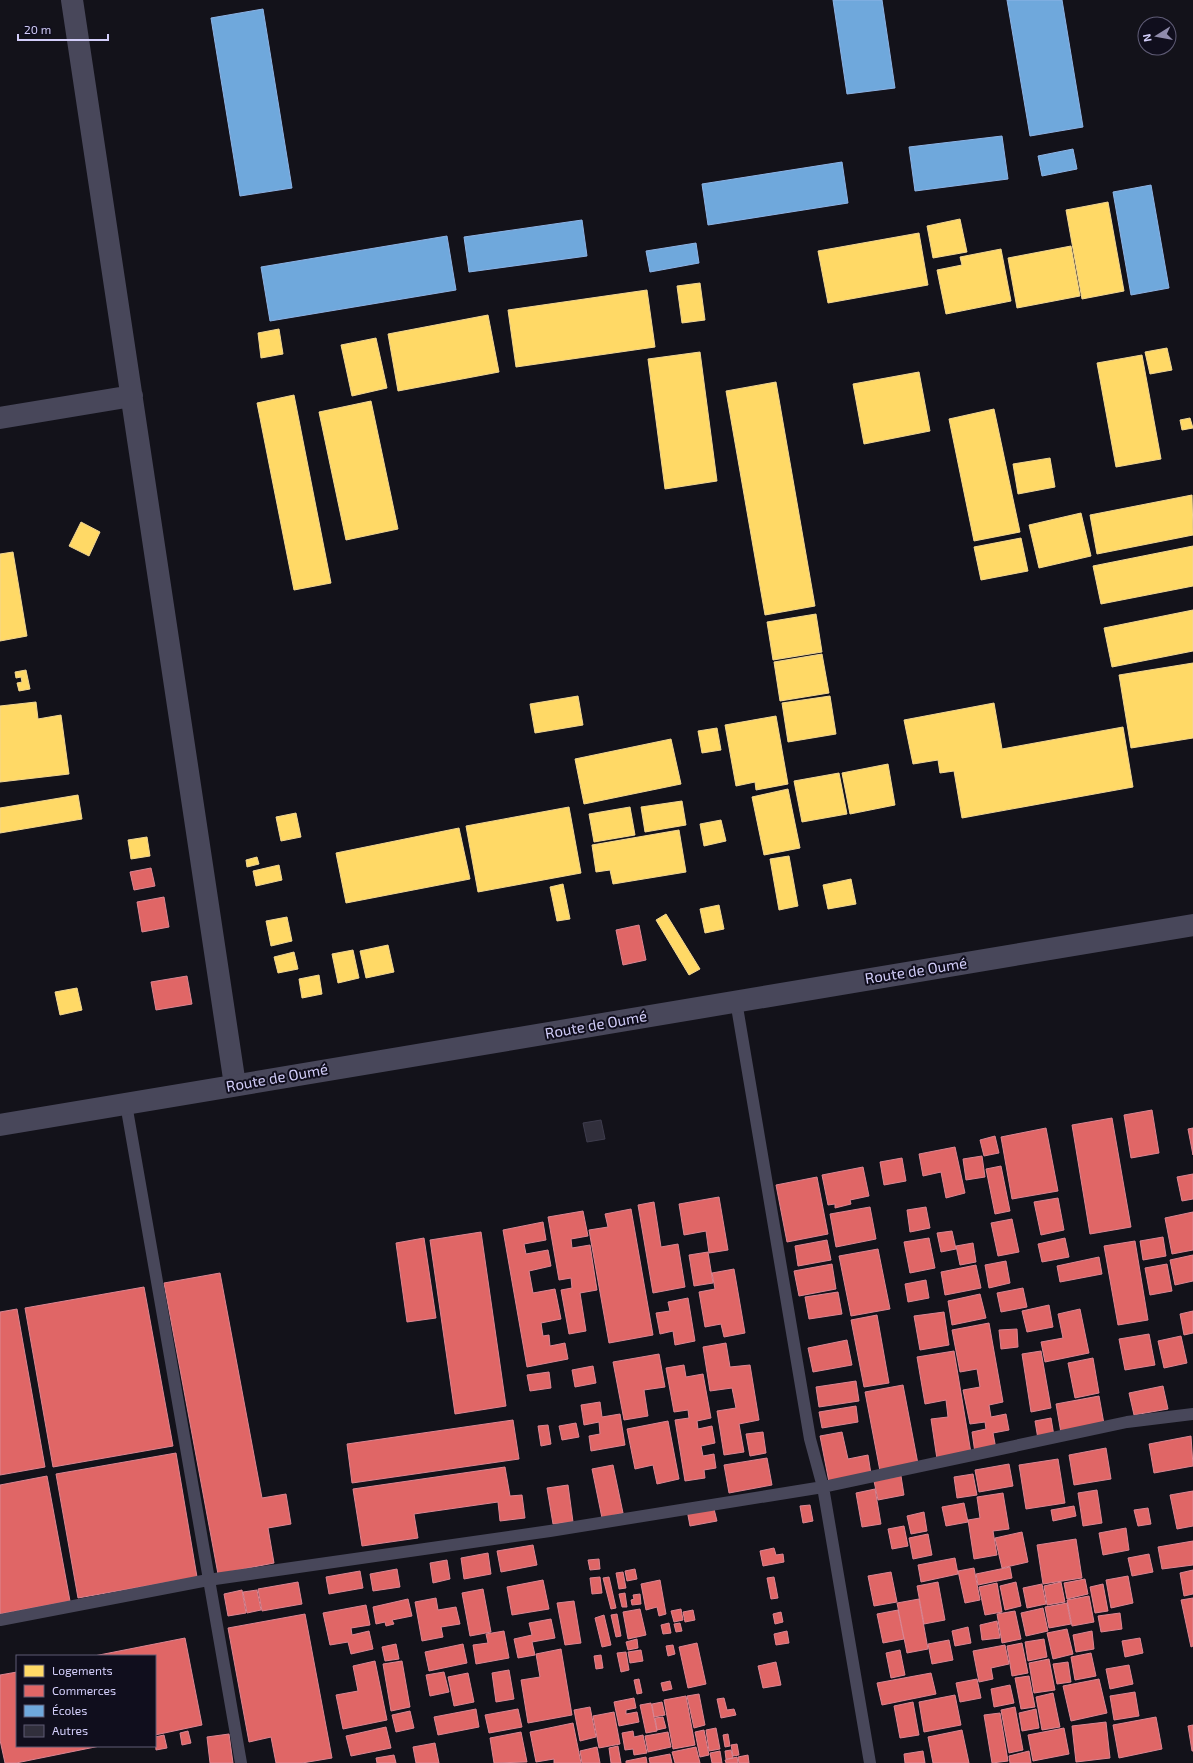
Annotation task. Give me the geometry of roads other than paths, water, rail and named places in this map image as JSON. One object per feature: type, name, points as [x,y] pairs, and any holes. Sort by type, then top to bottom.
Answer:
[{"type":"street","points":[[72,0],[235,1086]]},
{"type":"street","points":[[0,418],[132,396]]},
{"type":"street","name":"Route de Oumé","points":[[0,1125],[1193,925]]},
{"type":"lane","points":[[736,1001],[810,1439],[823,1487],[870,1763]]},
{"type":"lane","points":[[126,1104],[241,1763]]},
{"type":"lane","points":[[0,1620],[208,1580],[550,1530],[823,1487],[1127,1422],[1193,1414]]}]
